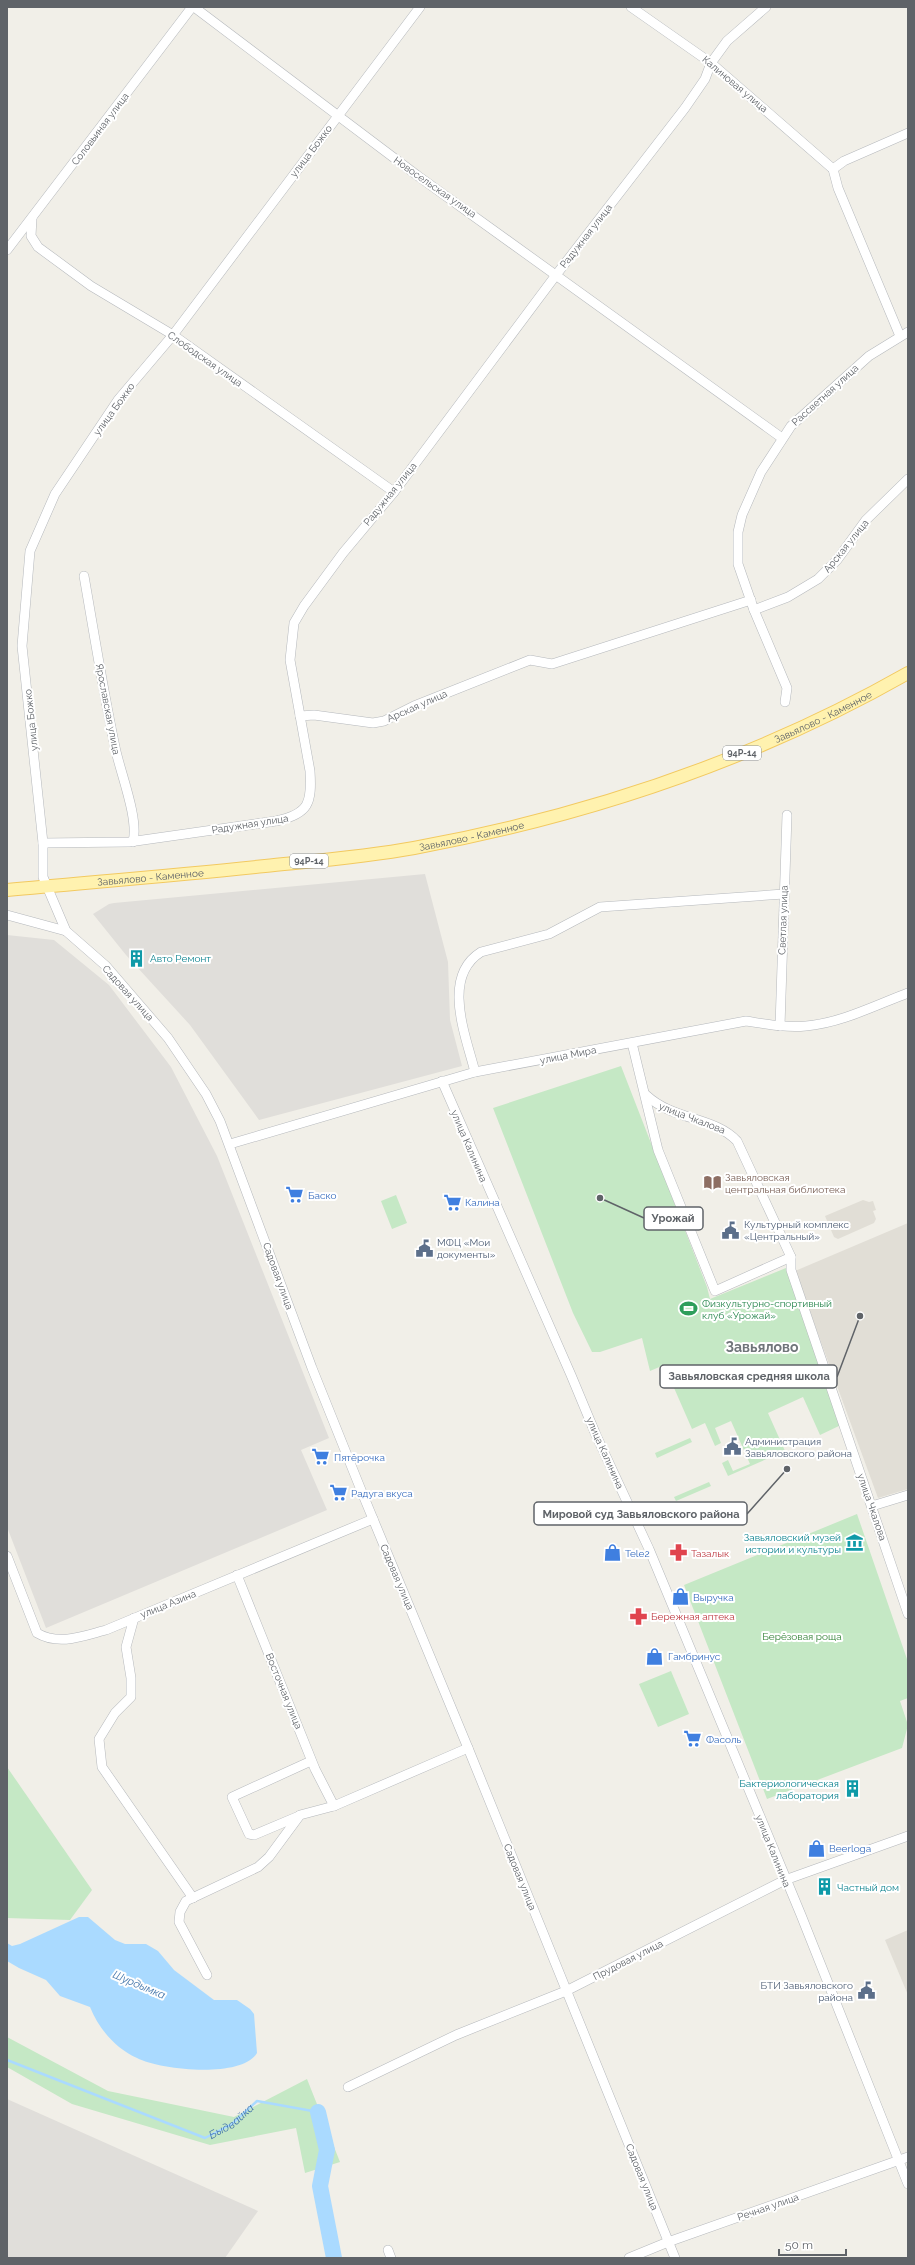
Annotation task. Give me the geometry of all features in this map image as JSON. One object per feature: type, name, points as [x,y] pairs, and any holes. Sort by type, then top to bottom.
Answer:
[{"type":"main road","name":"Завьялово - Каменное","points":[[7,890],[48,888],[326,860],[412,848],[567,814],[666,783],[715,764],[789,733],[908,672]]},
{"type":"street","name":"Новосельская улица","points":[[193,7],[337,116],[679,365],[782,438]]},
{"type":"street","name":"Соловьиная улица","points":[[7,250],[193,7]]},
{"type":"street","name":"улица Божко","points":[[66,932],[43,877],[43,843],[22,646],[30,551],[55,494],[118,400],[173,335],[420,7]]},
{"type":"street","name":"Калиновая улица","points":[[631,7],[711,63],[833,169]]},
{"type":"street","name":"Радужная улица","points":[[43,843],[133,842],[276,821],[293,817],[302,812],[309,802],[311,789],[310,771],[292,681],[290,660],[294,623],[343,553],[394,492],[556,275],[685,108],[705,79],[711,63],[727,41],[766,7]]},
{"type":"street","points":[[904,334],[838,188],[833,169],[844,161],[908,132]]},
{"type":"street","name":"Слободская улица","points":[[32,218],[31,236],[38,247],[91,286],[173,335],[394,492]]},
{"type":"street","name":"Рассветная улица","points":[[785,702],[787,688],[754,610],[738,564],[738,532],[742,515],[761,472],[791,426],[869,356],[904,334]]},
{"type":"street","name":"Арская улица","points":[[754,610],[794,594],[818,579],[837,560],[866,520],[908,479]]},
{"type":"street","name":"Ярославская улица","points":[[84,576],[115,748],[132,816],[135,834],[133,842]]},
{"type":"street","name":"Арская улица","points":[[300,716],[314,715],[373,723],[384,721],[414,706],[530,660],[552,664],[751,600]]},
{"type":"street","name":"Светлая улица","points":[[780,1026],[787,815]]},
{"type":"street","points":[[475,1072],[463,1025],[459,984],[465,966],[472,958],[481,952],[549,934],[600,907],[784,894]]},
{"type":"street","points":[[7,916],[66,932]]},
{"type":"street","name":"Садовая улица","points":[[66,932],[106,966],[168,1038],[206,1094],[230,1144],[312,1368],[372,1519],[468,1748],[675,2258]]},
{"type":"street","name":"улица Мира","points":[[230,1144],[475,1072],[746,1021],[780,1026],[807,1026],[836,1020],[908,993]]},
{"type":"street","points":[[632,1043],[646,1095],[658,1150],[715,1290],[791,1257]]},
{"type":"street","name":"улица Калинина","points":[[442,1081],[596,1435],[649,1549],[908,2184]]},
{"type":"street","name":"улица Чкалова","points":[[646,1095],[656,1104],[673,1113],[722,1127],[737,1141],[791,1257],[791,1270],[908,1614]]},
{"type":"street","points":[[872,1506],[908,1495]]},
{"type":"street","name":"улица Азина","points":[[7,1556],[37,1633],[47,1639],[59,1640],[106,1630],[372,1519]]},
{"type":"street","name":"Восточная улица","points":[[237,1575],[311,1761],[334,1806]]},
{"type":"street","points":[[134,1618],[126,1646],[131,1678],[131,1697],[115,1713],[99,1739],[102,1767],[193,1898]]},
{"type":"street","points":[[311,1761],[232,1797],[249,1834],[254,1835],[300,1815],[334,1806],[468,1748]]},
{"type":"street","points":[[207,1975],[178,1922],[180,1912],[186,1901],[258,1867],[270,1857],[300,1815]]},
{"type":"street","name":"Прудовая улица","points":[[348,2087],[456,2035],[566,1991],[785,1880],[908,1836]]},
{"type":"street","name":"Речная улица","points":[[629,2258],[668,2242],[908,2157]]},
{"type":"shaded area","points":[[425,874],[448,962],[450,1020],[462,1066],[259,1120],[190,1025],[126,955],[93,914],[109,904],[114,903]]},
{"type":"shaded area","points":[[7,935],[54,940],[109,985],[171,1067],[217,1156],[329,1438],[301,1450],[327,1510],[46,1628],[7,1527]]},
{"type":"shaded area","points":[[863,1200],[869,1202],[873,1201],[876,1210],[873,1211],[876,1219],[874,1223],[838,1239],[834,1237],[825,1216]]},
{"type":"shaded area","points":[[908,1223],[908,1489],[878,1498],[795,1271]]},
{"type":"shaded area","points":[[908,1930],[908,1995],[885,1940]]},
{"type":"shaded area","points":[[7,2099],[258,2211],[225,2258],[7,2258]]},
{"type":"green space","points":[[621,1066],[707,1287],[710,1299],[786,1268],[841,1425],[820,1435],[803,1397],[768,1413],[785,1451],[728,1476],[722,1463],[728,1460],[733,1471],[750,1464],[731,1421],[715,1428],[721,1443],[715,1446],[705,1423],[692,1429],[664,1365],[650,1371],[642,1338],[600,1352],[592,1352],[573,1313],[493,1108]]},
{"type":"green space","points":[[396,1195],[407,1223],[392,1229],[381,1201]]},
{"type":"green space","points":[[690,1438],[692,1442],[657,1458],[655,1453]]},
{"type":"green space","points":[[709,1482],[711,1486],[676,1501],[674,1497]]},
{"type":"green space","name":"Берёзовая роща","points":[[857,1514],[908,1662],[908,1698],[900,1701],[908,1725],[902,1748],[767,1799],[684,1585]]},
{"type":"green space","points":[[671,1671],[689,1714],[658,1727],[639,1684]]},
{"type":"green space","points":[[7,1767],[92,1890],[70,1920],[7,1918]]},
{"type":"green space","points":[[7,2037],[108,2091],[234,2117],[307,2079],[340,2162],[305,2173],[296,2128],[210,2145],[72,2104],[7,2067]]},
{"type":"water","name":"Шурдымка","points":[[79,1917],[88,1917],[115,1940],[125,1944],[146,1944],[158,1951],[174,1970],[214,2000],[237,2000],[250,2009],[254,2014],[257,2053],[248,2061],[235,2066],[200,2070],[163,2066],[137,2058],[122,2049],[109,2037],[98,2023],[90,2007],[60,1996],[46,1980],[7,1961],[7,1943],[12,1946],[20,1944]]},
{"type":"waterway","name":"Быдвайка","points":[[7,2060],[205,2138],[232,2124],[257,2101],[318,2112]]},
{"type":"waterway","name":"Быдвайка","points":[[318,2112],[327,2150],[320,2186],[334,2258]]},
{"type":"place","name":"Авто Ремонт","points":[[137,958]]},
{"type":"place","name":"Завьяловская центральная библиотека","points":[[712,1183]]},
{"type":"place","name":"Баско","points":[[295,1195]]},
{"type":"place","name":"Урожай","points":[[600,1198]]},
{"type":"place","name":"Калина","points":[[452,1202]]},
{"type":"place","name":"Культурный комплекс «Центральный»","points":[[731,1230]]},
{"type":"place","name":"МФЦ «Мои документы»","points":[[424,1248]]},
{"type":"place","name":"Физкультурно-спортивный клуб «Урожай»","points":[[689,1309]]},
{"type":"place","name":"Завьяловская средняя школа","points":[[860,1316]]},
{"type":"place","name":"Администрация Завьяловского района","points":[[732,1447]]},
{"type":"place","name":"Пятёрочка","points":[[321,1457]]},
{"type":"place","name":"Мировой суд Завьяловского района","points":[[787,1469]]},
{"type":"place","name":"Радуга вкуса","points":[[338,1493]]},
{"type":"place","name":"Завьяловский музей истории и культуры","points":[[854,1543]]},
{"type":"place","name":"Tele2","points":[[612,1553]]},
{"type":"place","name":"Тазалык","points":[[678,1553]]},
{"type":"place","name":"Выручка","points":[[680,1597]]},
{"type":"place","name":"Бережная аптека","points":[[638,1616]]},
{"type":"place","name":"Гамбринус","points":[[655,1656]]},
{"type":"place","name":"Фасоль","points":[[693,1739]]},
{"type":"place","name":"Бактериологическая лаборатория","points":[[852,1789]]},
{"type":"place","name":"Beerloga","points":[[816,1848]]},
{"type":"place","name":"Частный дом","points":[[824,1887]]},
{"type":"place","name":"БТИ Завьяловского района","points":[[866,1991]]},
{"type":"district","name":"Завьялово","points":[[762,1347]]}]
